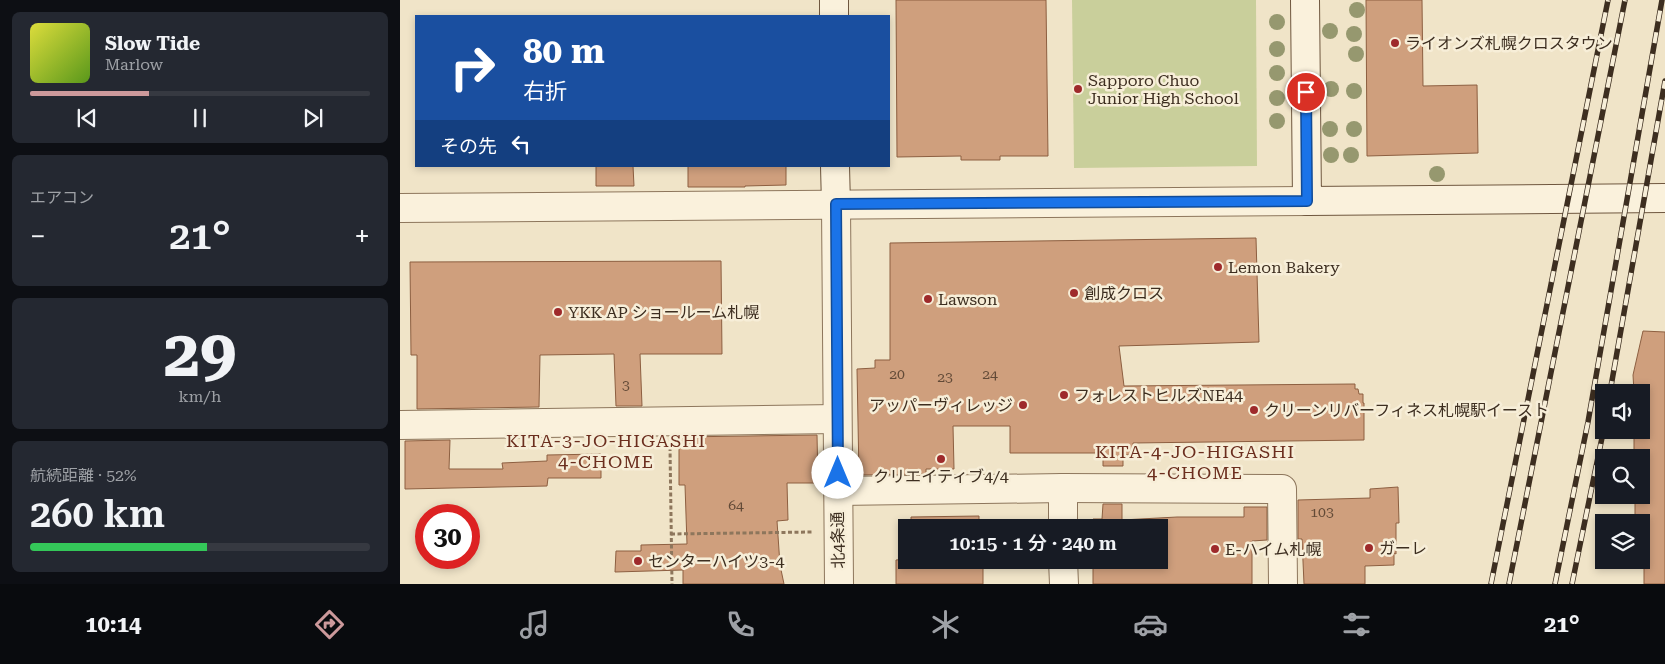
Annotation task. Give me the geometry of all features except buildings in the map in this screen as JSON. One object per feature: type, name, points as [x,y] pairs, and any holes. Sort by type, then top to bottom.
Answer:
[{"type":"street","points":[[834,0],[834,15]]},
{"type":"street","points":[[1305,0],[1307,201]]},
{"type":"street","name":"北4条通","points":[[835,167],[839,584]]},
{"type":"street","points":[[400,208],[1665,198]]},
{"type":"street","points":[[400,425],[837,419]]},
{"type":"street","points":[[838,491],[1063,488],[1282,490],[1283,584]]},
{"type":"street","points":[[1063,488],[1063,519]]},
{"type":"street","points":[[1064,569],[1064,584]]},
{"type":"path","points":[[669,422],[672,584]]},
{"type":"path","points":[[671,534],[813,532]]},
{"type":"green space","points":[[1072,0],[1256,0],[1257,166],[1074,168]]},
{"type":"railway","points":[[1491,584],[1608,0]]},
{"type":"railway","points":[[1509,584],[1625,0]]},
{"type":"railway","points":[[1555,584],[1588,422],[1662,0]]},
{"type":"railway","points":[[1611,384],[1665,81]]},
{"type":"railway","points":[[1572,584],[1602,439]]},
{"type":"place","name":"ライオンズ札幌クロスタウン","points":[[1395,43]]},
{"type":"place","name":"Sapporo Chuo Junior High School","points":[[1078,89]]},
{"type":"place","name":"Lemon Bakery","points":[[1218,267]]},
{"type":"place","name":"創成クロス","points":[[1074,293]]},
{"type":"place","name":"Lawson","points":[[928,299]]},
{"type":"place","name":"YKK AP ショールーム札幌","points":[[558,312]]},
{"type":"place","name":"フォレストヒルズNE44","points":[[1064,395]]},
{"type":"place","name":"アッパーヴィレッジ","points":[[1023,405]]},
{"type":"place","name":"クリーンリバーフィネス札幌駅イースト","points":[[1254,410]]},
{"type":"place","name":"クリエイティブ4/4","points":[[941,459]]},
{"type":"place","name":"ガーレ","points":[[1369,548]]},
{"type":"place","name":"E-ハイム札幌","points":[[1215,549]]},
{"type":"place","name":"センターハイツ3-4","points":[[638,561]]},
{"type":"district","name":"KITA-3-JO-HIGASHI 4-CHOME","points":[[606,450]]},
{"type":"district","name":"KITA-4-JO-HIGASHI 4-CHOME","points":[[1195,461]]},
{"type":"route","points":[[838,473],[836,204],[1307,201],[1306,92]]}]
